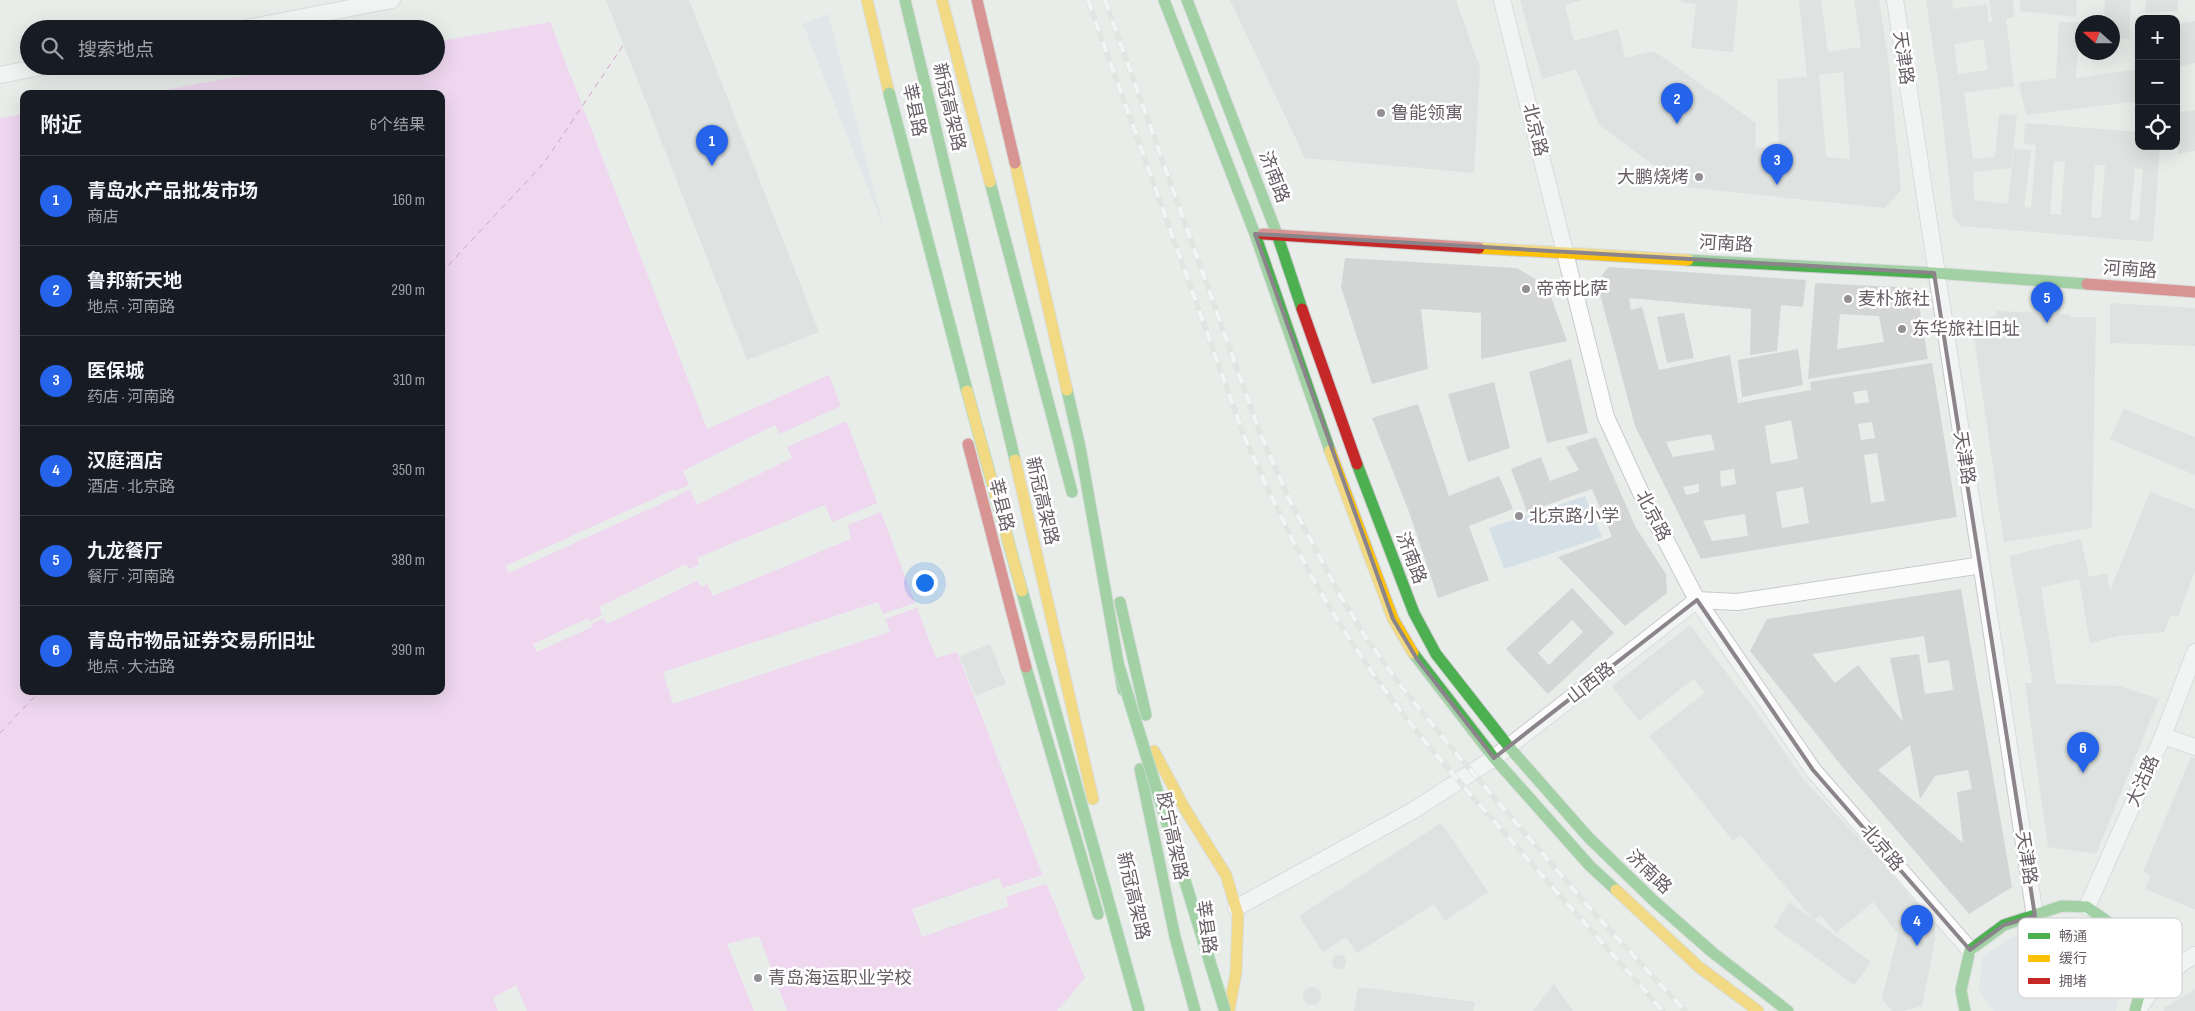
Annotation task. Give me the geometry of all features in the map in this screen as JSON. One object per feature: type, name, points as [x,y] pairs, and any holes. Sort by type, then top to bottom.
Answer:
[{"type":"main road","points":[[867,0],[932,265],[1140,1011]]},
{"type":"main road","name":"莘县路","points":[[874,0],[955,394]]},
{"type":"main road","name":"新冠高架路","points":[[905,0],[995,375],[1140,1011]]},
{"type":"main road","name":"新冠高架路","points":[[942,0],[1076,505]]},
{"type":"main road","points":[[977,0],[1080,447],[1119,667],[1225,1011]]},
{"type":"main road","name":"莘县路","points":[[981,0],[1154,751],[1192,942]]},
{"type":"main road","name":"济南路","points":[[1164,0],[1255,234],[1309,393],[1393,619],[1416,659],[1494,758],[1604,879],[1699,967],[1758,1011]]},
{"type":"main road","name":"济南路","points":[[1187,0],[1277,234],[1338,415],[1414,613],[1436,654],[1509,747],[1589,838],[1654,901],[1712,952],[1788,1011]]},
{"type":"main road","name":"河南路","points":[[1255,234],[1934,273],[2195,292]]},
{"type":"main road","name":"莘县路","points":[[964,430],[1010,610],[1104,933],[1118,972],[1122,992]]},
{"type":"main road","name":"新冠高架路","points":[[1083,534],[1119,667]]},
{"type":"main road","name":"胶宁高架路","points":[[1119,667],[1175,937],[1195,1011]]},
{"type":"main road","points":[[1154,751],[1185,809],[1226,875],[1236,908],[1238,915],[1236,972],[1229,1011]]},
{"type":"main road","points":[[2028,918],[2062,906],[2087,907],[2102,918]]},
{"type":"main road","points":[[1965,1011],[1961,990],[1970,950],[2004,925],[2018,921]]},
{"type":"main road","name":"莘县路","points":[[1194,962],[1195,1011]]},
{"type":"main road","points":[[1118,972],[1140,1011]]},
{"type":"main road","points":[[1195,981],[1205,1004]]},
{"type":"main road","points":[[2137,1011],[2140,998]]},
{"type":"street","points":[[289,20],[392,0]]},
{"type":"street","name":"北京路","points":[[1502,0],[1606,417],[1641,493],[1697,600],[1813,770],[1970,950]]},
{"type":"street","name":"天津路","points":[[1895,0],[1934,273],[1982,565],[2035,916]]},
{"type":"street","points":[[0,75],[20,71]]},
{"type":"street","points":[[1697,600],[1737,602],[1982,565]]},
{"type":"street","name":"山西路","points":[[1236,908],[1414,810],[1494,758],[1697,600]]},
{"type":"street","name":"大沽路","points":[[2087,907],[2163,736],[2195,652]]},
{"type":"street","points":[[2163,736],[2195,748]]},
{"type":"street","points":[[2182,963],[2195,955]]},
{"type":"street","points":[[2137,1011],[2146,998]]},
{"type":"highlighted area","points":[[1255,234],[1934,273],[2035,916],[2004,925],[1970,950],[1813,770],[1697,600],[1494,758],[1417,659],[1393,619]]},
{"type":"shaded area","points":[[828,14],[884,228],[803,24]]},
{"type":"shaded area","points":[[550,22],[707,429],[829,375],[936,658],[957,652],[1037,861],[1085,978],[1057,1011],[787,1011],[759,936],[727,944],[754,1011],[527,1011],[516,985],[493,998],[498,1011],[0,1011],[0,118],[20,115],[20,695],[445,695],[445,90],[164,90],[248,75],[445,75],[445,40]]},
{"type":"shaded area","points":[[1585,496],[1602,537],[1504,569],[1489,528]]},
{"type":"shaded area","points":[[2018,936],[2018,998],[2119,998],[2116,1011],[1994,1011],[1979,990],[1982,957]]},
{"type":"pier","points":[[843,405],[849,420],[787,447],[792,458],[697,505],[690,489],[509,573],[505,566],[675,489],[676,491],[689,485],[683,471],[775,425],[780,434]]},
{"type":"pier","points":[[880,502],[883,511],[848,525],[851,539],[713,596],[707,584],[701,587],[697,581],[607,624],[604,618],[591,624],[592,627],[537,652],[533,644],[588,618],[590,621],[602,615],[599,607],[686,564],[689,569],[699,565],[697,558],[825,505],[832,522]]},
{"type":"pier","points":[[878,602],[883,614],[917,602],[919,607],[885,619],[890,632],[673,704],[663,672]]},
{"type":"pier","points":[[1045,874],[1048,883],[1006,897],[1009,906],[922,937],[912,909],[999,878],[1003,888]]},
{"type":"building","points":[[606,0],[689,0],[819,332],[747,360]]},
{"type":"building","name":"鲁能领寓","points":[[1230,0],[1456,0],[1480,68],[1474,173],[1305,158]]},
{"type":"building","points":[[1520,0],[1582,0],[1565,5],[1574,41],[1618,29],[1625,58],[1654,51],[1756,123],[1755,147],[1779,150],[1777,79],[1807,77],[1799,0],[1821,0],[1828,52],[1861,47],[1854,0],[1879,0],[1889,65],[1901,190],[1885,208],[1683,187],[1599,125],[1576,69],[1542,79]],"holes":[[[1843,72],[1850,159],[1826,157],[1819,75]]]},
{"type":"building","points":[[1681,0],[1738,0],[1733,52],[1691,48],[1696,4],[1681,2]]},
{"type":"building","points":[[1926,0],[1952,0],[1953,9],[1987,4],[1989,23],[1992,22],[1989,0],[2013,0],[2014,17],[2006,19],[2014,86],[1964,93],[1973,159],[1995,157],[1999,114],[2017,115],[2011,168],[1973,172],[1974,200],[2008,204],[2014,149],[2031,150],[2024,207],[2031,208],[2036,145],[2024,144],[2025,123],[2135,132],[2135,150],[2160,150],[2153,242],[1961,226],[1953,217],[1940,95]],"holes":[[[1983,39],[1988,70],[1958,74],[1954,44]],[[2054,161],[2065,162],[2061,215],[2050,214]],[[2095,165],[2105,165],[2101,218],[2091,217]],[[2135,168],[2143,169],[2139,221],[2130,220]]]},
{"type":"building","points":[[2020,0],[2077,0],[2075,17],[2020,11]]},
{"type":"building","points":[[2105,0],[2131,0],[2129,39],[2120,38],[2120,15],[2104,15]]},
{"type":"building","points":[[2146,0],[2178,0],[2178,11],[2145,13]]},
{"type":"building","points":[[2195,21],[2195,63],[2180,66],[2180,60],[2180,23]]},
{"type":"building","points":[[2059,22],[2075,22],[2075,60],[2077,60],[2076,78],[2135,70],[2135,101],[2026,115],[2019,83],[2056,78]]},
{"type":"building","points":[[2195,110],[2195,151],[2178,154],[2178,150],[2180,150],[2180,112]]},
{"type":"building","points":[[1345,258],[1517,268],[1547,286],[1567,341],[1481,359],[1481,313],[1421,309],[1428,369],[1372,384],[1341,287]]},
{"type":"building","points":[[1608,267],[1806,280],[1803,307],[1781,305],[1777,351],[1750,355],[1751,309],[1629,298],[1631,310],[1642,307],[1659,370],[1730,355],[1738,403],[1811,390],[1810,382],[1932,363],[1957,517],[1701,559],[1635,426],[1597,283]],"holes":[[[1867,390],[1869,402],[1855,404],[1853,392]],[[1791,420],[1798,459],[1771,464],[1765,426]],[[1872,422],[1875,438],[1861,440],[1858,424]],[[1711,434],[1715,450],[1673,457],[1666,442]],[[1877,453],[1885,501],[1871,503],[1864,455]],[[1734,469],[1736,484],[1721,487],[1720,471]],[[1699,484],[1699,492],[1686,495],[1683,487]],[[1803,487],[1809,523],[1782,528],[1776,492]],[[1745,514],[1748,536],[1712,541],[1703,521]]]},
{"type":"building","name":"东华旅社旧址","points":[[1815,283],[1916,288],[1928,359],[1808,379]],"holes":[[[1840,314],[1879,316],[1884,342],[1837,349]]]},
{"type":"building","points":[[2110,303],[2195,308],[2195,346],[2110,343]]},
{"type":"building","points":[[1996,311],[2069,314],[2069,317],[2096,317],[2092,528],[2004,542],[1974,337],[1978,325],[1987,317],[1996,316]]},
{"type":"building","points":[[1684,313],[1694,358],[1667,363],[1657,317]]},
{"type":"building","points":[[1798,349],[1803,385],[1742,397],[1738,360]]},
{"type":"building","points":[[1571,359],[1588,433],[1547,443],[1529,372]]},
{"type":"building","points":[[1494,382],[1510,448],[1468,462],[1448,394]]},
{"type":"building","points":[[1418,404],[1449,496],[1499,476],[1513,509],[1469,526],[1489,580],[1438,598],[1409,512],[1372,418]]},
{"type":"building","points":[[2124,409],[2195,437],[2195,475],[2110,439]]},
{"type":"building","points":[[1596,437],[1636,528],[1666,574],[1667,593],[1625,626],[1558,557],[1612,537],[1592,489],[1527,512],[1511,469],[1541,457],[1550,481],[1579,470],[1566,447]]},
{"type":"building","points":[[2150,492],[2195,509],[2195,570],[2178,617],[2171,615],[2164,632],[2118,636],[2090,643],[2079,579],[2041,587],[2056,684],[2119,686],[2159,699],[2096,854],[2048,847],[2025,683],[2033,683],[2009,556],[2081,539],[2089,577],[2107,573],[2110,590]]},
{"type":"building","points":[[1572,588],[1614,633],[1548,694],[1506,649]],"holes":[[[1572,620],[1583,632],[1549,665],[1538,653]]]},
{"type":"building","points":[[1961,589],[2012,887],[1969,914],[1844,769],[1750,651],[1767,619]],"holes":[[[1924,636],[1928,663],[1949,660],[1953,690],[1925,694],[1919,654],[1890,658],[1903,722],[1858,665],[1835,683],[1812,654]],[[1910,745],[1920,799],[1935,776],[1968,770],[1972,789],[1957,792],[1963,843],[1878,770]]]},
{"type":"building","points":[[1690,625],[1757,713],[1804,780],[1883,864],[1935,926],[1935,939],[1922,1006],[1903,1011],[1892,1011],[1882,999],[1898,934],[1873,902],[1836,933],[1821,915],[1814,920],[1741,835],[1733,841],[1649,736],[1705,693],[1694,679],[1639,721],[1612,686]]},
{"type":"building","points":[[990,644],[1006,684],[975,696],[960,656]]},
{"type":"building","points":[[2191,757],[2195,758],[2195,909],[2145,889],[2151,875],[2143,872]]},
{"type":"building","points":[[1441,823],[1488,892],[1445,921],[1434,904],[1357,953],[1346,937],[1323,952],[1299,916]]},
{"type":"building","points":[[1789,902],[1871,962],[1854,985],[1774,927]]},
{"type":"building","points":[[1336,955],[1342,955],[1346,962],[1342,969],[1336,969],[1332,965],[1332,959]]},
{"type":"building","points":[[1554,984],[1573,1011],[1533,1011]]},
{"type":"building","points":[[1308,987],[1316,987],[1321,992],[1319,1003],[1308,1005],[1303,1000],[1303,992]]},
{"type":"building","points":[[1358,987],[1475,1002],[1473,1011],[1354,1011]]},
{"type":"building","points":[[2195,989],[2195,1011],[2164,1011],[2164,1008]]},
{"type":"ferry route","points":[[445,269],[544,163],[624,44]]},
{"type":"ferry route","points":[[0,733],[36,695]]},
{"type":"railway","points":[[1088,0],[1244,436],[1281,516],[1322,594],[1370,670],[1427,744],[1663,1011]]},
{"type":"railway","points":[[1105,0],[1260,433],[1289,499],[1341,597],[1365,636],[1400,685],[1460,758],[1593,912],[1685,1011]]},
{"type":"traffic: fast","points":[[905,0],[1015,460]]},
{"type":"traffic: fast","points":[[1164,0],[1255,234],[1330,451]]},
{"type":"traffic: fast","points":[[1187,0],[1277,234],[1302,309]]},
{"type":"traffic: fast","points":[[889,93],[967,391]]},
{"type":"traffic: fast","points":[[990,182],[1072,492]]},
{"type":"traffic: fast","points":[[1688,260],[1934,273],[2087,284]]},
{"type":"traffic: fast","points":[[1067,390],[1080,447],[1123,690]]},
{"type":"traffic: fast","points":[[1357,464],[1414,613],[1436,654],[1509,747],[1589,838],[1654,901],[1712,952],[1788,1011]]},
{"type":"traffic: fast","points":[[1022,591],[1139,1011]]},
{"type":"traffic: fast","points":[[1120,602],[1146,715]]},
{"type":"traffic: fast","points":[[1413,653],[1494,758],[1590,866],[1616,890]]},
{"type":"traffic: fast","points":[[1026,667],[1098,914]]},
{"type":"traffic: fast","points":[[1119,667],[1225,1011]]},
{"type":"traffic: fast","points":[[1140,769],[1175,937],[1195,1011]]},
{"type":"traffic: fast","points":[[2025,918],[2062,906],[2087,907],[2102,918]]},
{"type":"traffic: fast","points":[[1965,1011],[1961,990],[1970,950],[2004,925],[2018,920]]},
{"type":"traffic: fast","points":[[2135,1011],[2138,998]]},
{"type":"traffic: slow","points":[[867,0],[889,93]]},
{"type":"traffic: slow","points":[[942,0],[990,182]]},
{"type":"traffic: slow","points":[[1015,163],[1067,390]]},
{"type":"traffic: slow","points":[[1479,248],[1688,260]]},
{"type":"traffic: slow","points":[[967,391],[1022,591]]},
{"type":"traffic: slow","points":[[1330,451],[1393,619],[1413,653]]},
{"type":"traffic: slow","points":[[1015,460],[1093,799]]},
{"type":"traffic: slow","points":[[1154,751],[1185,809],[1226,875],[1238,915],[1236,972],[1229,1011]]},
{"type":"traffic: slow","points":[[1616,890],[1699,967],[1758,1011]]},
{"type":"traffic: jam","points":[[977,0],[1015,163]]},
{"type":"traffic: jam","points":[[1263,234],[1479,248]]},
{"type":"traffic: jam","points":[[2087,284],[2195,292]]},
{"type":"traffic: jam","points":[[1302,309],[1357,464]]},
{"type":"traffic: jam","points":[[968,444],[1026,667]]},
{"type":"place","name":"鲁能领寓","points":[[1381,113]]},
{"type":"place","name":"鲁邦新天地","points":[[1677,124]]},
{"type":"place","name":"青岛水产品批发市场","points":[[712,166]]},
{"type":"place","name":"大鹏烧烤","points":[[1699,177]]},
{"type":"place","name":"医保城","points":[[1777,185]]},
{"type":"place","name":"帝帝比萨","points":[[1526,289]]},
{"type":"place","name":"麦朴旅社","points":[[1848,299]]},
{"type":"place","name":"九龙餐厅","points":[[2047,323]]},
{"type":"place","name":"东华旅社旧址","points":[[1902,329]]},
{"type":"place","name":"北京路小学","points":[[1519,516]]},
{"type":"place","name":"青岛市物品证券交易所旧址","points":[[2083,773]]},
{"type":"place","name":"汉庭酒店","points":[[1917,946]]},
{"type":"place","name":"青岛海运职业学校","points":[[758,978]]}]
